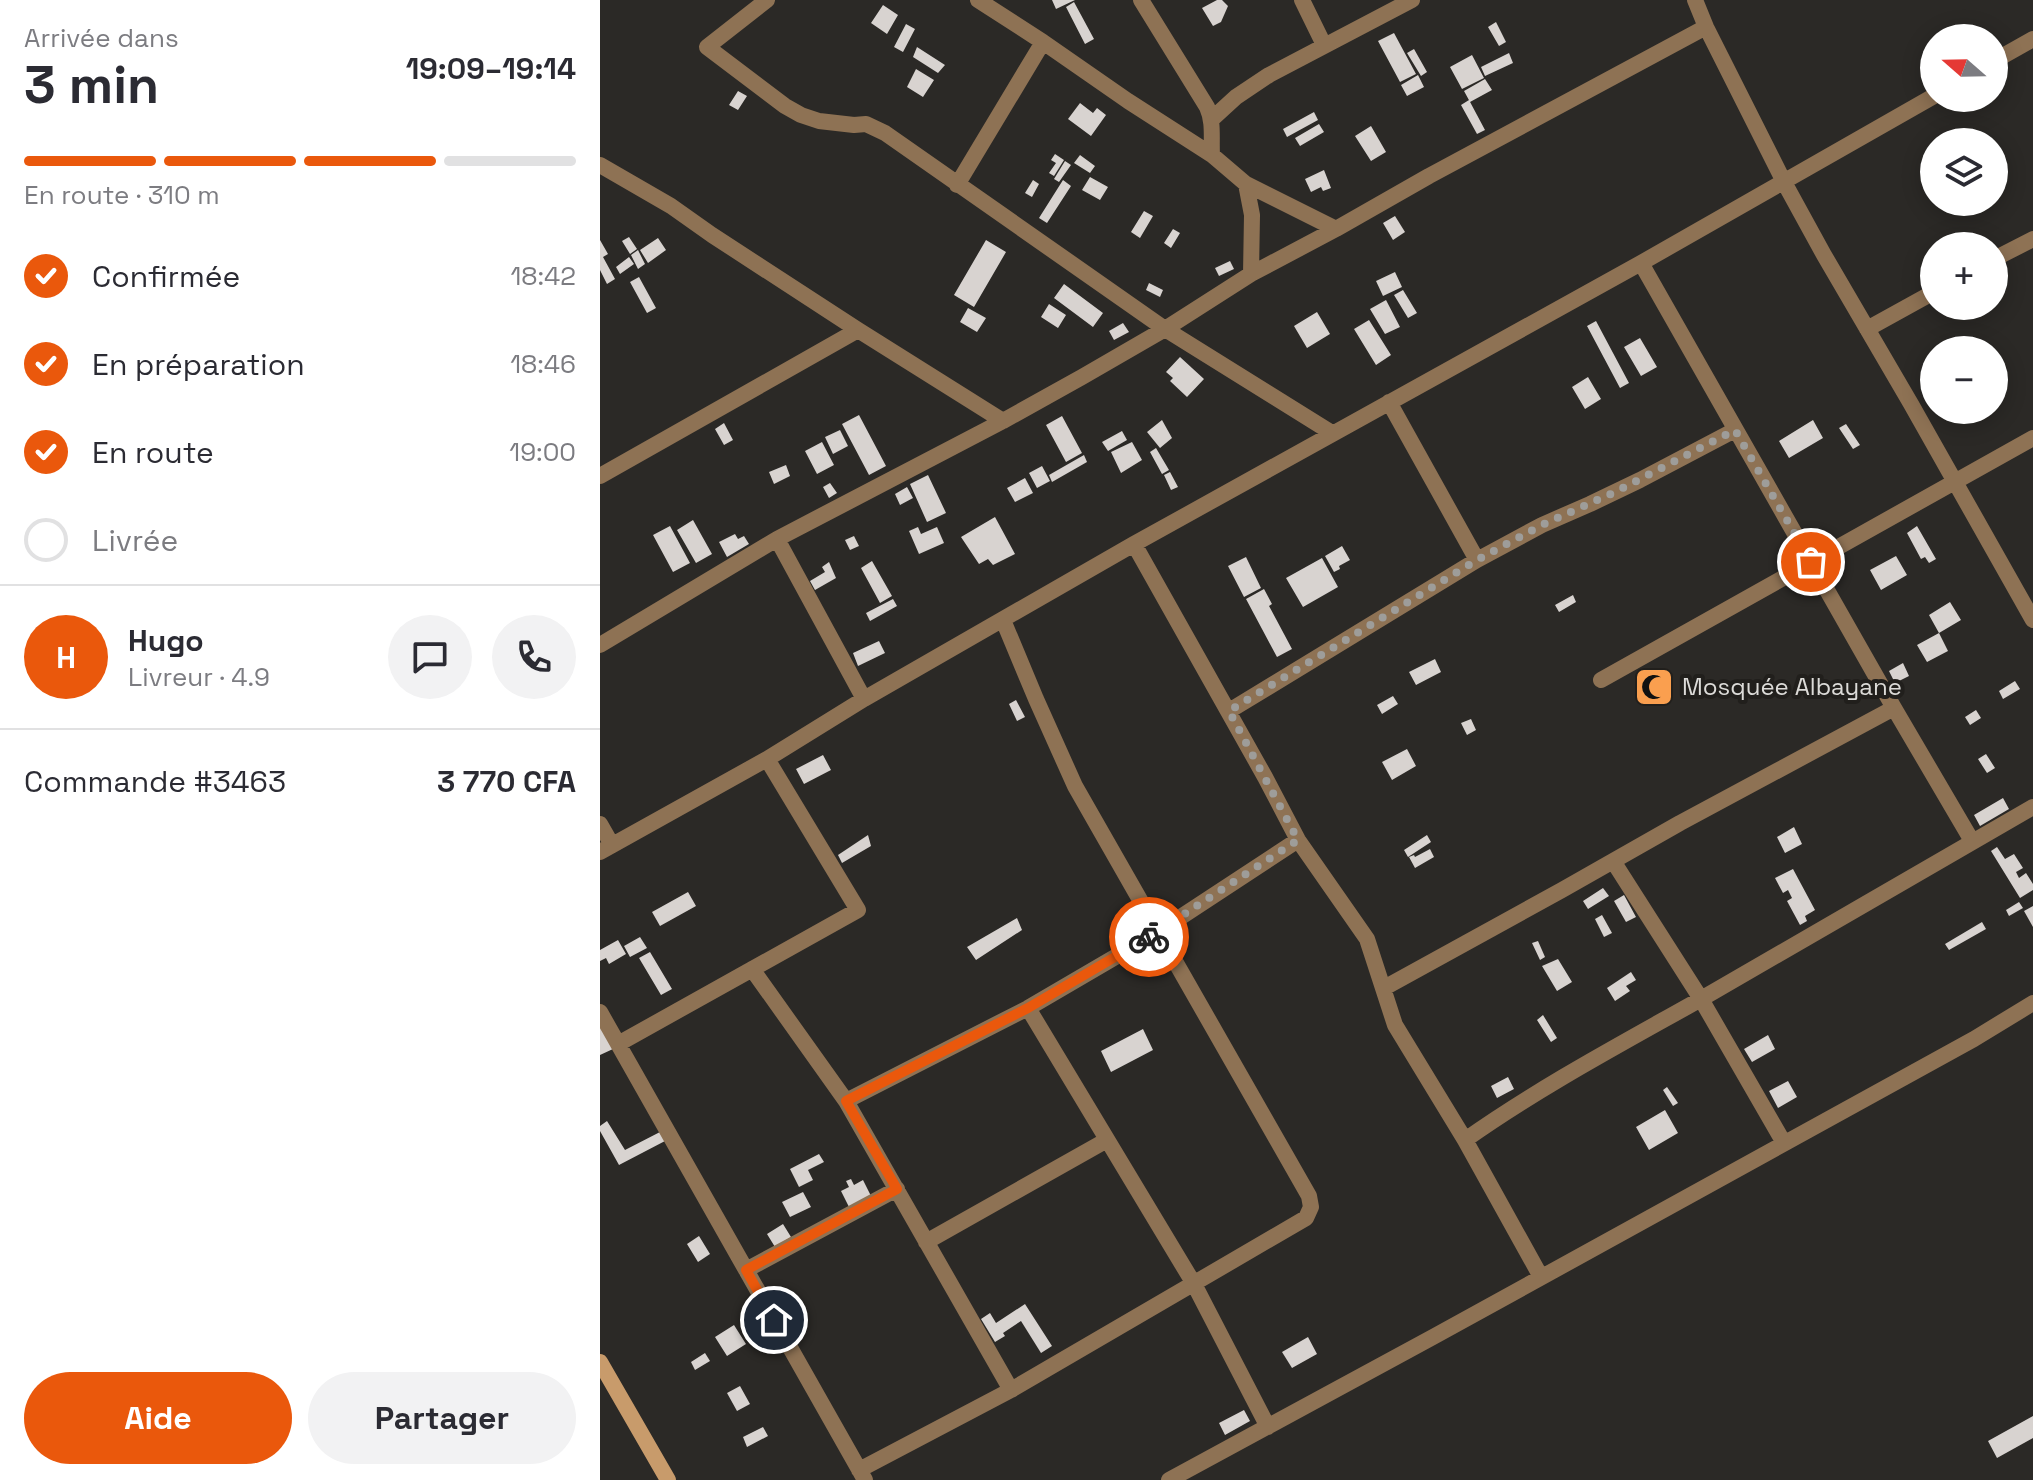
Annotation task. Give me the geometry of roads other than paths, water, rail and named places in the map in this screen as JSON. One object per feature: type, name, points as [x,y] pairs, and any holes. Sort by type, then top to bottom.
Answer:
[{"type":"street","points":[[767,0],[707,47],[785,106],[819,121],[871,125],[1165,329],[1332,433]]},
{"type":"street","points":[[978,0],[1212,155],[1246,184],[1336,229]]},
{"type":"street","points":[[1141,0],[1207,107],[1212,119],[1212,155]]},
{"type":"street","points":[[1302,0],[1324,45]]},
{"type":"street","points":[[1212,119],[1250,87],[1412,0]]},
{"type":"street","points":[[1695,0],[1784,182],[2033,619]]},
{"type":"street","points":[[600,645],[777,539],[1003,421],[1165,329],[1251,274],[1706,27]]},
{"type":"street","points":[[2008,53],[2033,39]]},
{"type":"street","points":[[957,185],[1043,42]]},
{"type":"street","points":[[600,824],[606,848],[767,759],[864,699],[1134,544],[1641,263],[1920,104]]},
{"type":"street","points":[[600,165],[671,206],[858,330],[1003,421]]},
{"type":"street","points":[[1246,184],[1252,215],[1251,274]]},
{"type":"street","points":[[2008,252],[2033,239]]},
{"type":"street","points":[[1641,263],[1972,841]]},
{"type":"street","points":[[1867,329],[1920,300]]},
{"type":"street","points":[[600,476],[858,330]]},
{"type":"street","points":[[1389,402],[1477,560]]},
{"type":"street","points":[[1229,711],[1477,560],[1735,430]]},
{"type":"street","points":[[1601,680],[2033,438]]},
{"type":"street","points":[[777,539],[864,699]]},
{"type":"street","points":[[1134,544],[1298,840],[1367,939],[1395,1025],[1465,1140],[1541,1277]]},
{"type":"street","points":[[600,1012],[862,1475],[1306,1218],[1311,1207],[1309,1196],[1075,786],[1003,620]]},
{"type":"street","points":[[1384,988],[1894,708]]},
{"type":"street","points":[[618,1044],[858,910],[767,759]]},
{"type":"street","points":[[1465,1140],[1512,1107],[1609,1050],[2033,807]]},
{"type":"street","points":[[846,1101],[1028,1008],[1158,932],[1298,840]]},
{"type":"street","points":[[1613,861],[1701,999],[1784,1143]]},
{"type":"street","points":[[752,969],[846,1101],[1011,1390]]},
{"type":"street","points":[[1169,1480],[1974,1039],[2033,1003]]},
{"type":"street","points":[[1028,1008],[1194,1284],[1268,1427]]},
{"type":"street","points":[[926,1242],[1107,1140]]},
{"type":"street","points":[[746,1270],[897,1189]]},
{"type":"street","points":[[600,1362],[668,1480]]},
{"type":"place","name":"Mosquée Albayane","points":[[1654,687]]}]
